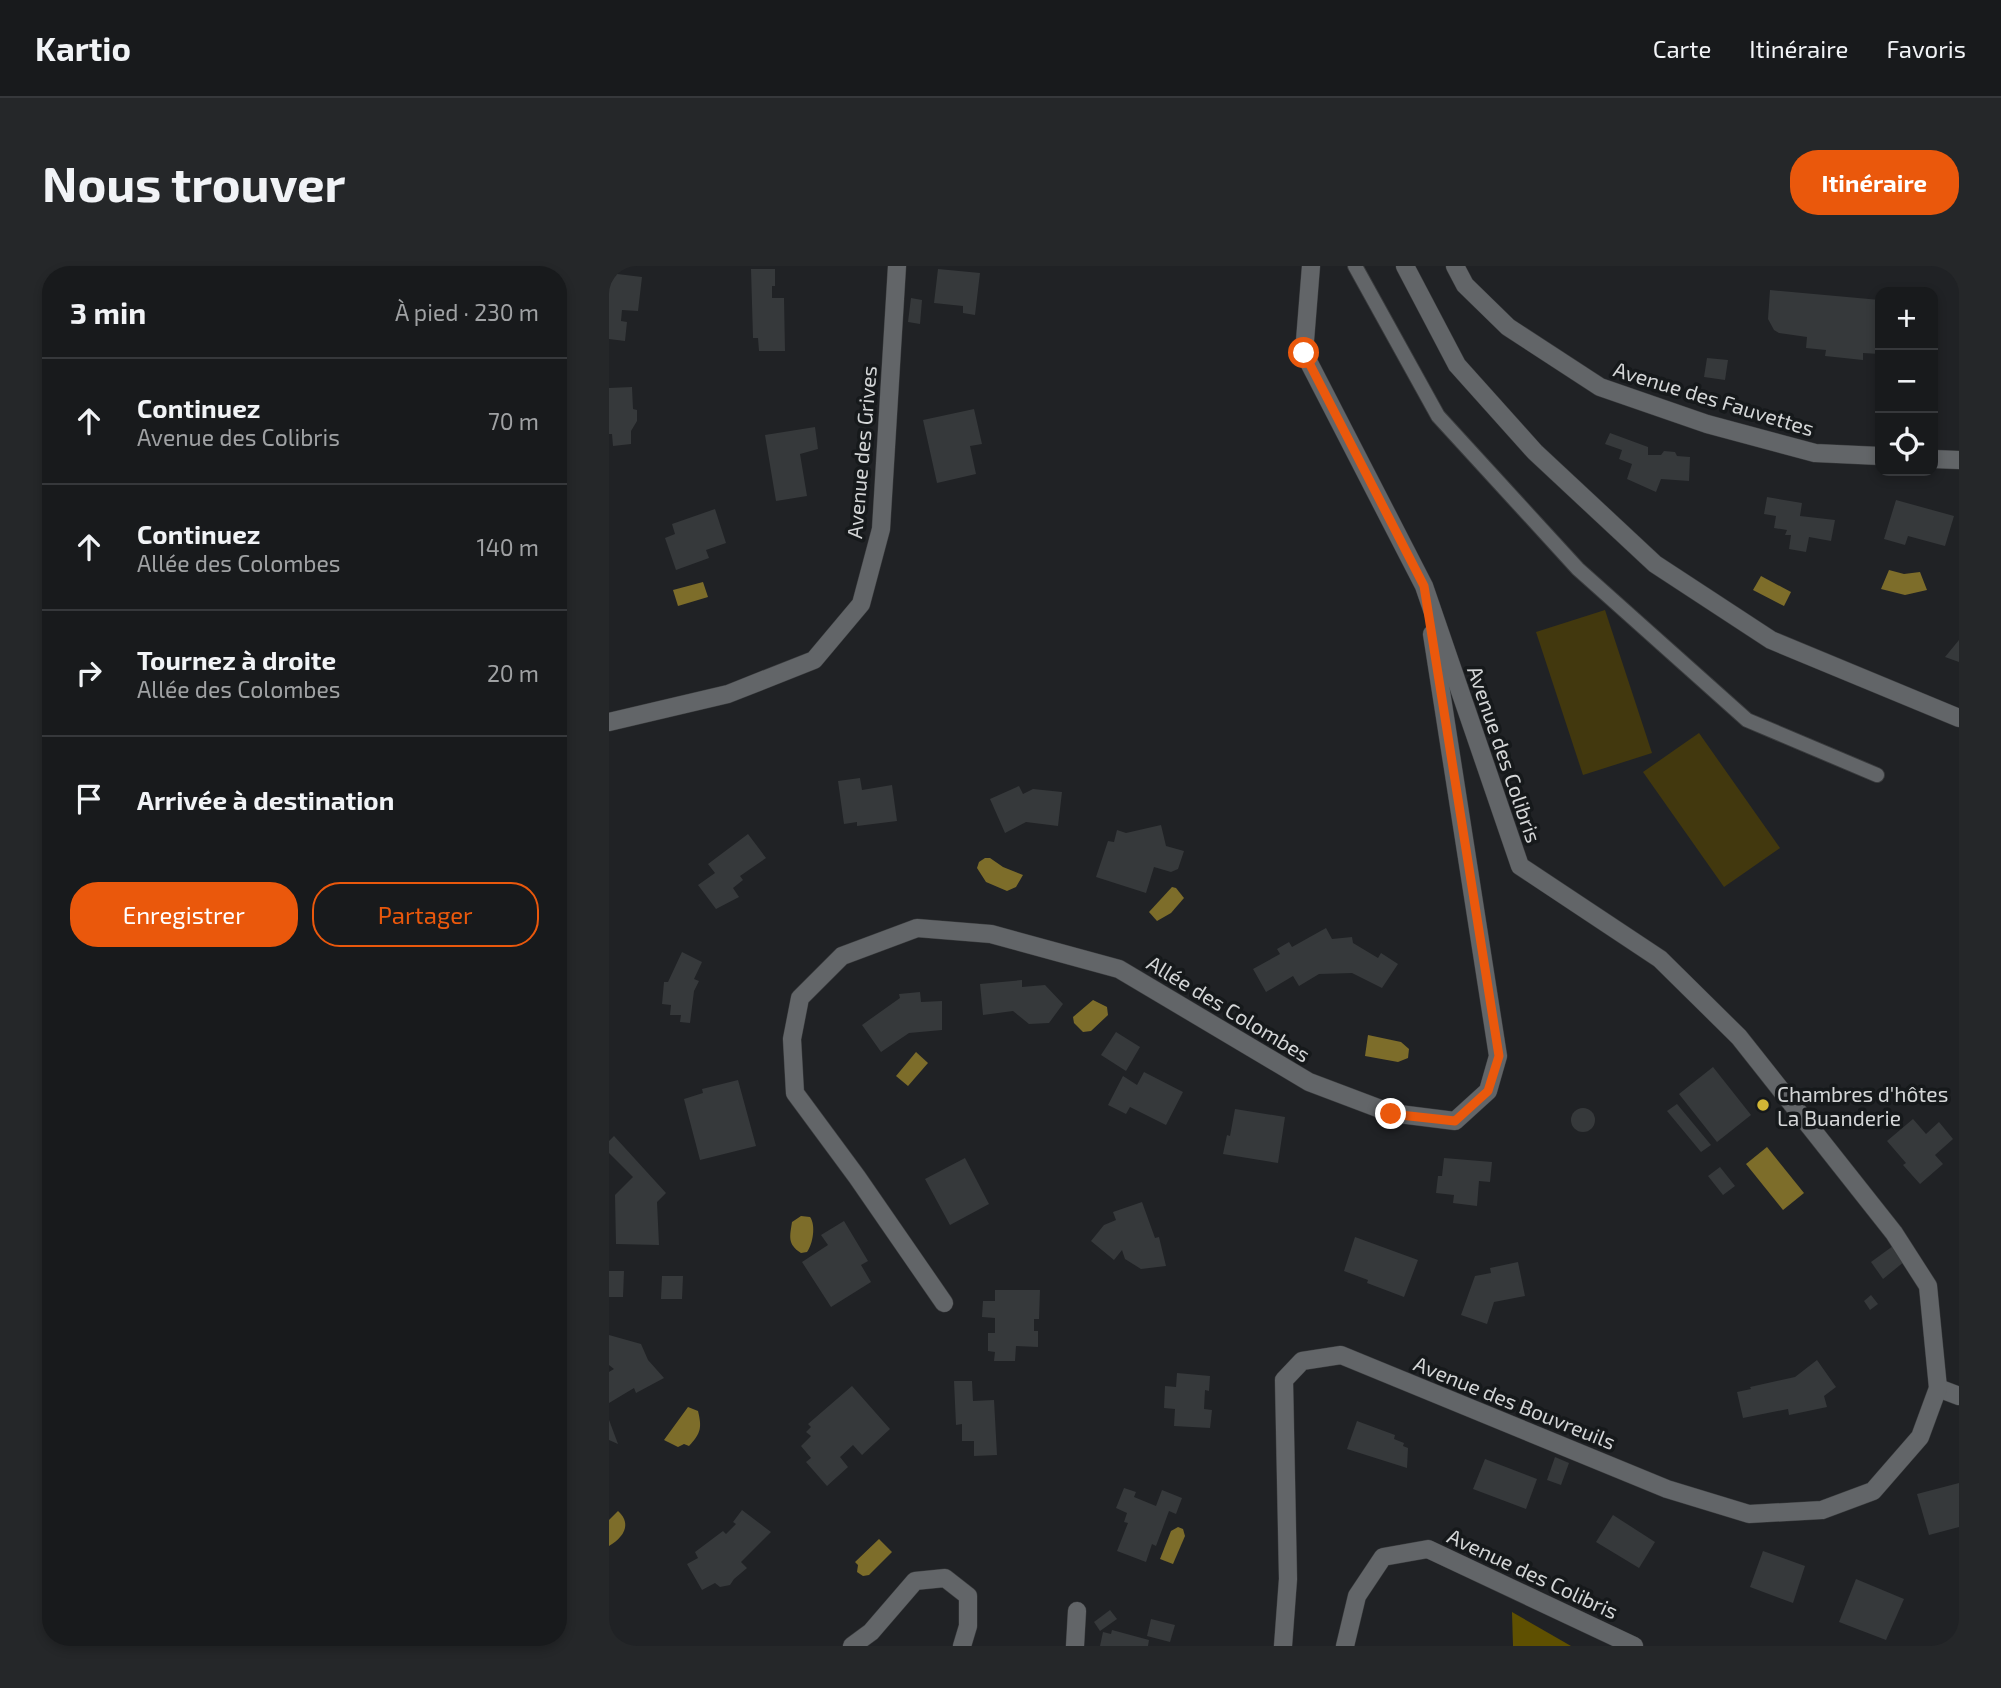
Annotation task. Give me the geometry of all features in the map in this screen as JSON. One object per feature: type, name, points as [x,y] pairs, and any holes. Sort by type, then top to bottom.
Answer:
[{"type":"street","name":"Avenue des Grives","points":[[609,722],[728,694],[814,660],[861,604],[881,529],[897,266]]},
{"type":"street","name":"Avenue des Colibris","points":[[1311,266],[1304,353],[1424,586],[1520,866],[1660,959],[1739,1037],[1894,1233],[1928,1286],[1938,1388]]},
{"type":"street","points":[[1405,266],[1457,365],[1535,452],[1655,564],[1771,640],[1959,718]]},
{"type":"street","name":"Avenue des Fauvettes","points":[[1455,266],[1465,285],[1508,327],[1600,387],[1707,424],[1815,453],[1875,456]]},
{"type":"street","points":[[1938,458],[1959,460]]},
{"type":"street","name":"Allée des Colombes","points":[[944,1303],[795,1093],[792,1040],[800,998],[842,956],[917,928],[991,934],[1119,970],[1309,1082],[1391,1114],[1455,1121],[1488,1091],[1499,1056],[1424,586]]},
{"type":"street","name":"Avenue des Bouvreuils","points":[[1283,1646],[1288,1579],[1284,1380],[1302,1361],[1341,1355],[1667,1489],[1749,1514],[1822,1510],[1873,1491],[1920,1437],[1938,1388]]},
{"type":"street","points":[[1938,1388],[1959,1396]]},
{"type":"street","name":"Avenue des Colibris","points":[[1345,1646],[1357,1596],[1383,1557],[1428,1549],[1634,1646]]},
{"type":"street","points":[[852,1646],[871,1632],[915,1581],[945,1578],[968,1596],[968,1626],[962,1646]]},
{"type":"street","points":[[1075,1646],[1077,1611]]},
{"type":"lane","points":[[1356,266],[1438,416],[1578,569],[1747,720],[1877,775]]},
{"type":"shaded area","points":[[1889,570],[1904,574],[1920,572],[1927,590],[1905,595],[1881,589]]},
{"type":"shaded area","points":[[1761,576],[1791,592],[1784,606],[1753,590]]},
{"type":"shaded area","points":[[703,582],[708,597],[678,606],[673,590]]},
{"type":"shaded area","points":[[1605,610],[1652,753],[1583,775],[1536,632]]},
{"type":"shaded area","points":[[1699,733],[1780,848],[1724,887],[1643,772]]},
{"type":"shaded area","points":[[985,858],[1023,875],[1016,887],[1007,891],[986,882],[977,868],[979,862]]},
{"type":"shaded area","points":[[1172,887],[1184,898],[1171,913],[1157,921],[1149,912]]},
{"type":"shaded area","points":[[1093,1000],[1107,1007],[1108,1015],[1091,1031],[1083,1032],[1074,1023],[1073,1017]]},
{"type":"shaded area","points":[[1368,1035],[1401,1042],[1409,1049],[1408,1058],[1398,1062],[1365,1056]]},
{"type":"shaded area","points":[[916,1052],[928,1063],[908,1086],[896,1076]]},
{"type":"shaded area","points":[[1767,1147],[1804,1193],[1783,1210],[1746,1164]]},
{"type":"shaded area","points":[[801,1216],[810,1217],[813,1229],[809,1249],[801,1253],[791,1243],[790,1236],[792,1222]]},
{"type":"shaded area","points":[[688,1407],[698,1411],[699,1430],[689,1446],[684,1444],[678,1447],[664,1440]]},
{"type":"shaded area","points":[[618,1511],[625,1521],[624,1530],[619,1539],[609,1546],[609,1520]]},
{"type":"shaded area","points":[[1178,1527],[1183,1529],[1185,1536],[1173,1564],[1160,1559],[1171,1531]]},
{"type":"shaded area","points":[[879,1539],[892,1552],[869,1575],[863,1576],[857,1572],[858,1565],[855,1562]]},
{"type":"shaded area","points":[[1512,1612],[1571,1646],[1513,1646]]},
{"type":"building","points":[[751,269],[775,269],[772,298],[784,298],[785,351],[759,351],[758,338],[753,338]]},
{"type":"building","points":[[938,269],[980,273],[975,315],[963,313],[963,306],[934,303]]},
{"type":"building","points":[[609,273],[642,277],[638,311],[622,310],[621,321],[627,322],[625,341],[609,339]]},
{"type":"building","points":[[1770,290],[1875,300],[1875,354],[1863,353],[1863,360],[1825,356],[1826,350],[1806,348],[1807,337],[1779,333],[1768,319]]},
{"type":"building","points":[[911,298],[922,300],[920,324],[908,322]]},
{"type":"building","points":[[1707,358],[1728,360],[1725,380],[1704,377]]},
{"type":"building","points":[[632,387],[633,409],[637,410],[637,421],[631,431],[631,444],[613,446],[612,434],[609,434],[609,388]]},
{"type":"building","points":[[974,409],[982,444],[970,446],[976,474],[937,483],[923,420]]},
{"type":"building","points":[[815,427],[818,449],[800,454],[807,496],[776,501],[765,435]]},
{"type":"building","points":[[1610,433],[1648,447],[1648,455],[1661,455],[1664,451],[1690,457],[1689,481],[1661,479],[1656,492],[1627,479],[1632,464],[1619,459],[1622,450],[1605,444]]},
{"type":"building","points":[[1767,497],[1802,503],[1800,516],[1835,520],[1831,541],[1809,537],[1806,552],[1789,549],[1791,535],[1785,535],[1787,530],[1774,528],[1776,516],[1764,514]]},
{"type":"building","points":[[1896,500],[1954,516],[1945,546],[1908,536],[1905,545],[1884,539]]},
{"type":"building","points":[[715,509],[726,543],[706,550],[709,558],[676,570],[665,538],[675,534],[672,524]]},
{"type":"building","points":[[1959,640],[1959,662],[1945,657]]},
{"type":"building","points":[[860,778],[862,790],[892,785],[897,821],[857,826],[857,822],[844,824],[838,781]]},
{"type":"building","points":[[1019,786],[1023,794],[1033,789],[1062,792],[1058,826],[1026,822],[1005,833],[990,799]]},
{"type":"building","points":[[1161,825],[1166,846],[1184,851],[1178,869],[1171,872],[1154,867],[1146,893],[1096,877],[1108,841],[1114,842],[1117,830],[1126,833]]},
{"type":"building","points":[[748,834],[766,858],[740,876],[743,880],[733,888],[739,897],[716,909],[698,885],[715,873],[708,864]]},
{"type":"building","points":[[1326,928],[1332,939],[1352,937],[1353,943],[1378,958],[1381,953],[1398,964],[1382,988],[1352,973],[1319,974],[1299,986],[1293,976],[1266,992],[1253,969],[1280,954],[1277,949],[1289,942],[1292,947]]},
{"type":"building","points":[[682,952],[702,962],[694,979],[699,981],[694,991],[690,1023],[680,1022],[681,1015],[670,1015],[671,1005],[662,1004],[664,982],[668,982]]},
{"type":"building","points":[[1022,980],[1022,987],[1045,985],[1063,1004],[1049,1023],[1029,1024],[1013,1011],[983,1015],[980,984]]},
{"type":"building","points":[[920,992],[921,1002],[942,1001],[942,1030],[909,1033],[881,1052],[862,1025],[900,998],[899,994]]},
{"type":"building","points":[[1116,1032],[1140,1047],[1126,1071],[1101,1055]]},
{"type":"building","points":[[1713,1067],[1751,1115],[1717,1142],[1679,1094]]},
{"type":"building","points":[[1144,1072],[1183,1092],[1166,1125],[1130,1107],[1126,1114],[1108,1105],[1123,1076],[1137,1085]]},
{"type":"building","points":[[738,1080],[756,1146],[700,1160],[684,1099],[703,1093],[702,1089]]},
{"type":"building","points":[[1677,1104],[1711,1145],[1701,1152],[1667,1111]]},
{"type":"building","points":[[1583,1108],[1592,1111],[1595,1120],[1592,1129],[1583,1132],[1574,1129],[1571,1120],[1574,1111]]},
{"type":"building","points":[[1235,1109],[1285,1117],[1278,1163],[1223,1154],[1227,1135],[1230,1136]]},
{"type":"building","points":[[1913,1119],[1926,1134],[1939,1122],[1953,1139],[1935,1155],[1943,1164],[1920,1184],[1887,1141]]},
{"type":"building","points":[[614,1136],[666,1193],[657,1202],[659,1245],[616,1244],[615,1195],[633,1177],[609,1153],[609,1141]]},
{"type":"building","points":[[965,1158],[989,1204],[950,1225],[925,1179]]},
{"type":"building","points":[[1444,1158],[1492,1162],[1490,1182],[1479,1181],[1477,1206],[1453,1203],[1454,1195],[1436,1193]]},
{"type":"building","points":[[1720,1167],[1735,1186],[1723,1195],[1708,1176]]},
{"type":"building","points":[[1142,1202],[1155,1238],[1159,1237],[1166,1266],[1141,1269],[1125,1259],[1122,1250],[1114,1260],[1091,1241],[1104,1225],[1116,1220],[1113,1212]]},
{"type":"building","points":[[844,1221],[868,1261],[861,1265],[871,1282],[831,1307],[802,1262],[828,1245],[821,1235]]},
{"type":"building","points":[[1355,1237],[1418,1260],[1404,1297],[1344,1271]]},
{"type":"building","points":[[1893,1246],[1905,1261],[1883,1279],[1871,1262]]},
{"type":"building","points":[[1518,1262],[1525,1296],[1494,1302],[1487,1324],[1461,1315],[1475,1276],[1491,1273],[1490,1268]]},
{"type":"building","points":[[609,1271],[624,1271],[623,1297],[609,1297]]},
{"type":"building","points":[[662,1276],[683,1276],[682,1299],[661,1299]]},
{"type":"building","points":[[995,1290],[1040,1290],[1039,1319],[1034,1319],[1034,1331],[1038,1331],[1038,1347],[1016,1346],[1015,1361],[994,1361],[995,1352],[988,1351],[988,1333],[995,1333],[995,1318],[982,1317],[983,1301],[995,1301]]},
{"type":"building","points":[[1871,1295],[1878,1304],[1870,1310],[1864,1301]]},
{"type":"building","points":[[609,1335],[641,1344],[648,1360],[664,1378],[636,1393],[634,1388],[609,1403],[609,1372],[614,1369],[609,1365]]},
{"type":"building","points":[[1817,1360],[1836,1387],[1824,1396],[1827,1407],[1789,1415],[1788,1409],[1743,1418],[1737,1392],[1795,1377]]},
{"type":"building","points":[[1177,1373],[1210,1376],[1209,1391],[1205,1390],[1204,1409],[1212,1410],[1210,1428],[1174,1426],[1175,1409],[1164,1408],[1165,1386],[1176,1387]]},
{"type":"building","points":[[954,1381],[972,1381],[973,1401],[994,1400],[997,1455],[974,1456],[974,1441],[962,1441],[962,1424],[956,1425]]},
{"type":"building","points":[[852,1386],[890,1429],[862,1455],[853,1445],[840,1457],[848,1467],[827,1486],[806,1462],[811,1458],[801,1446],[811,1436],[806,1432],[811,1427],[808,1424]]},
{"type":"building","points":[[609,1420],[618,1444],[609,1440]]},
{"type":"building","points":[[1357,1421],[1395,1435],[1394,1439],[1404,1443],[1403,1446],[1408,1448],[1407,1468],[1347,1449]]},
{"type":"building","points":[[1555,1457],[1569,1463],[1561,1485],[1547,1480]]},
{"type":"building","points":[[1485,1459],[1537,1479],[1526,1509],[1473,1489]]},
{"type":"building","points":[[1959,1483],[1959,1527],[1929,1535],[1917,1494]]},
{"type":"building","points":[[1124,1488],[1136,1492],[1134,1497],[1156,1506],[1162,1490],[1182,1498],[1176,1514],[1169,1511],[1156,1546],[1152,1544],[1146,1562],[1117,1551],[1128,1523],[1124,1522],[1127,1513],[1116,1508]]},
{"type":"building","points":[[742,1510],[771,1532],[741,1562],[747,1568],[730,1585],[720,1587],[715,1583],[702,1590],[687,1564],[698,1558],[695,1552],[723,1531],[726,1534],[736,1524],[733,1522]]},
{"type":"building","points":[[1613,1515],[1655,1542],[1639,1568],[1596,1542]]},
{"type":"building","points":[[1763,1551],[1805,1566],[1793,1603],[1750,1587]]},
{"type":"building","points":[[1856,1579],[1904,1599],[1886,1640],[1839,1622]]},
{"type":"building","points":[[1110,1610],[1117,1619],[1100,1631],[1094,1622]]},
{"type":"building","points":[[1151,1619],[1175,1625],[1170,1642],[1147,1636]]},
{"type":"building","points":[[1112,1630],[1149,1640],[1148,1646],[1100,1646],[1103,1632],[1111,1634]]},
{"type":"place","name":"Chambres d'hôtes La Buanderie","points":[[1763,1105]]},
{"type":"route","points":[[1304,353],[1424,586],[1499,1056],[1488,1091],[1455,1121],[1391,1114]]}]
